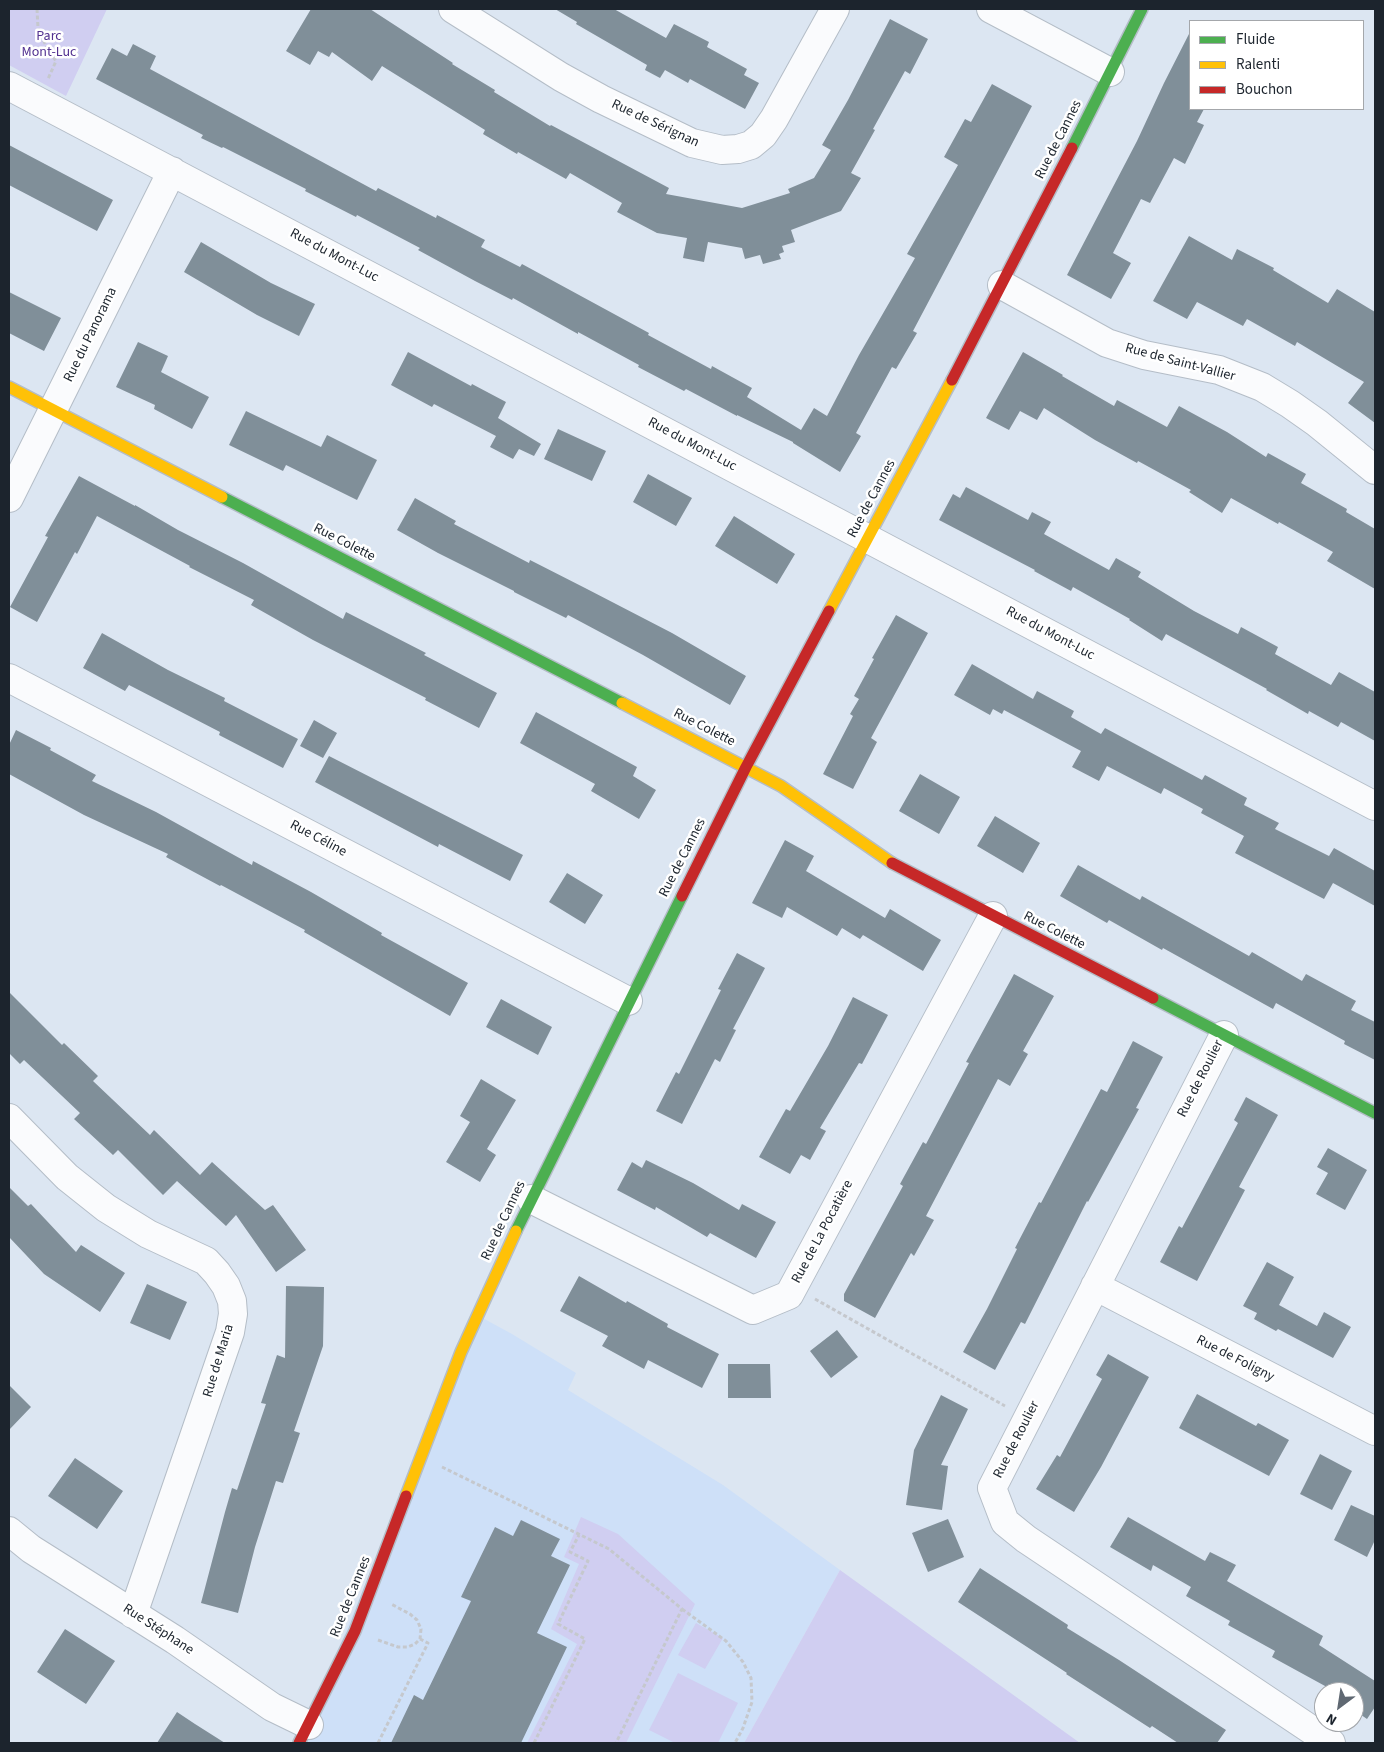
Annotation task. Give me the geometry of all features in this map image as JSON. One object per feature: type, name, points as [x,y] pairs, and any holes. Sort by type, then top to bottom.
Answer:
[{"type":"street","name":"Rue de Sérignan","points":[[453,9],[601,99],[692,143],[722,150],[738,150],[751,145],[763,136],[834,9]]},
{"type":"street","points":[[991,9],[1110,72]]},
{"type":"street","name":"Rue de Cannes","points":[[304,1734],[355,1631],[461,1352],[531,1198],[746,767],[1002,285],[1142,9]]},
{"type":"street","name":"Rue du Mont-Luc","points":[[9,86],[1375,806]]},
{"type":"street","name":"Rue du Panorama","points":[[9,498],[172,171]]},
{"type":"street","name":"Rue de Saint-Vallier","points":[[1002,285],[1107,343],[1144,355],[1219,370],[1262,388],[1290,404],[1317,423],[1375,470]]},
{"type":"street","name":"Rue Colette","points":[[9,387],[746,767],[781,786],[884,859],[1375,1113]]},
{"type":"street","name":"Rue Céline","points":[[9,678],[628,1001]]},
{"type":"street","name":"Rue de La Pocatière","points":[[531,1198],[753,1310],[789,1295],[993,916]]},
{"type":"street","name":"Rue de Roulier","points":[[1224,1035],[992,1488],[1005,1522],[1042,1550],[1331,1743]]},
{"type":"street","name":"Rue de Maria","points":[[9,1118],[67,1177],[106,1208],[148,1234],[206,1261],[226,1286],[232,1301],[233,1314],[230,1332],[133,1614]]},
{"type":"street","name":"Rue de Foligny","points":[[1095,1286],[1375,1431]]},
{"type":"street","name":"Rue Stéphane","points":[[9,1531],[31,1549],[175,1640],[272,1707],[304,1734]]},
{"type":"path","points":[[37,9],[38,28],[47,48],[56,61],[39,101]]},
{"type":"path","points":[[793,1287],[1028,1419]]},
{"type":"path","points":[[422,1456],[609,1549],[682,1609],[726,1641],[743,1662],[751,1678],[752,1702],[743,1728],[735,1743]]},
{"type":"path","points":[[534,1743],[585,1639],[558,1624],[588,1561],[570,1552],[579,1535]]},
{"type":"path","points":[[355,1631],[398,1648],[415,1644],[420,1638],[421,1629],[417,1620],[410,1614],[370,1594]]},
{"type":"path","points":[[616,1743],[682,1609]]},
{"type":"path","points":[[378,1743],[428,1643],[420,1638]]},
{"type":"shaded area","points":[[477,1315],[576,1373],[568,1390],[723,1485],[840,1570],[744,1743],[299,1743]]},
{"type":"green space","name":"Parc Mont-Luc","points":[[9,9],[107,9],[66,96],[9,65]]},
{"type":"green space","points":[[581,1517],[618,1534],[695,1604],[626,1743],[527,1743],[577,1644],[551,1629],[579,1564],[564,1557]]},
{"type":"green space","points":[[840,1570],[1080,1743],[744,1743]]},
{"type":"green space","points":[[696,1623],[723,1638],[705,1669],[678,1655]]},
{"type":"green space","points":[[678,1673],[738,1703],[718,1743],[675,1743],[649,1730]]},
{"type":"building","points":[[311,9],[370,9],[452,64],[495,90],[494,92],[550,126],[669,188],[666,194],[742,208],[790,193],[788,189],[814,178],[831,150],[822,145],[848,100],[890,19],[928,39],[910,74],[905,71],[873,129],[875,130],[851,173],[861,178],[841,211],[791,230],[795,242],[782,246],[784,252],[779,254],[781,259],[763,264],[760,255],[745,259],[742,248],[708,242],[704,262],[683,258],[687,238],[657,233],[617,212],[622,203],[570,173],[566,179],[518,152],[517,154],[483,134],[485,130],[382,66],[372,81],[332,52],[329,57],[318,51],[310,65],[286,51]]},
{"type":"building","points":[[555,9],[614,9],[666,38],[674,24],[709,42],[707,47],[747,69],[744,75],[759,83],[745,109],[690,79],[688,83],[665,70],[660,78],[645,70],[647,65],[576,24],[577,22]]},
{"type":"building","points":[[1189,34],[1189,110],[1203,110],[1197,122],[1204,125],[1185,164],[1174,158],[1150,203],[1141,199],[1113,253],[1131,263],[1111,299],[1067,275],[1137,141]]},
{"type":"building","points":[[133,44],[156,56],[150,69],[376,191],[378,188],[436,218],[437,215],[485,240],[481,247],[520,267],[522,264],[711,369],[712,366],[752,388],[747,397],[801,430],[814,408],[827,416],[859,355],[915,258],[907,254],[958,165],[944,157],[965,119],[971,122],[992,84],[1032,106],[913,331],[917,333],[896,369],[892,367],[856,433],[861,436],[840,472],[793,442],[737,416],[686,389],[684,391],[578,332],[578,334],[513,298],[512,300],[475,281],[418,250],[420,248],[357,215],[356,217],[305,191],[306,189],[223,147],[201,138],[203,135],[96,79],[112,48],[127,56]]},
{"type":"building","points":[[9,145],[113,200],[97,231],[9,185]]},
{"type":"building","points":[[1189,236],[1232,260],[1237,249],[1274,268],[1273,270],[1328,303],[1337,289],[1375,312],[1375,423],[1348,403],[1364,382],[1297,342],[1295,346],[1247,319],[1243,326],[1197,302],[1187,319],[1153,301]]},
{"type":"building","points":[[201,242],[271,283],[315,304],[299,336],[257,315],[184,272]]},
{"type":"building","points":[[9,292],[61,318],[44,351],[9,333]]},
{"type":"building","points":[[138,342],[168,356],[161,372],[209,397],[192,429],[154,409],[155,405],[116,387]]},
{"type":"building","points":[[408,352],[471,386],[472,384],[506,402],[498,418],[541,444],[534,456],[519,449],[513,459],[490,447],[496,436],[434,404],[432,407],[391,385]]},
{"type":"building","points":[[1023,352],[1114,406],[1117,400],[1167,427],[1179,406],[1227,432],[1266,457],[1268,453],[1306,474],[1301,483],[1347,509],[1346,512],[1375,529],[1375,589],[1327,561],[1333,552],[1279,522],[1278,524],[1231,498],[1222,513],[1189,492],[1191,490],[1095,440],[1044,408],[1037,420],[1020,411],[1009,430],[986,418]]},
{"type":"building","points":[[246,411],[321,447],[327,435],[377,460],[357,500],[286,465],[283,471],[229,445]]},
{"type":"building","points":[[558,429],[606,451],[592,481],[544,459]]},
{"type":"building","points":[[648,474],[692,498],[676,526],[633,502]]},
{"type":"building","points":[[79,476],[243,563],[343,619],[346,612],[426,653],[424,655],[497,693],[479,728],[425,700],[426,698],[313,640],[251,605],[254,600],[189,567],[97,516],[37,622],[10,607],[48,537],[45,536]]},
{"type":"building","points":[[966,487],[1028,520],[1032,512],[1051,522],[1044,534],[1109,570],[1116,558],[1141,572],[1138,577],[1194,611],[1238,634],[1241,627],[1278,647],[1275,654],[1331,685],[1339,672],[1375,692],[1375,741],[1341,722],[1338,727],[1309,711],[1308,714],[1267,689],[1166,634],[1162,641],[1130,619],[1073,587],[1071,591],[939,520],[953,494],[960,498]]},
{"type":"building","points":[[415,498],[456,521],[454,524],[529,563],[530,560],[672,633],[746,676],[730,705],[568,615],[566,618],[397,530]]},
{"type":"building","points":[[734,516],[795,554],[777,584],[715,546]]},
{"type":"building","points":[[896,615],[928,633],[871,738],[877,742],[853,789],[823,774],[853,716],[850,714],[859,699],[854,696],[874,659],[872,658]]},
{"type":"building","points":[[102,633],[168,670],[225,698],[224,701],[298,739],[283,768],[219,735],[220,732],[129,685],[125,691],[83,668]]},
{"type":"building","points":[[972,664],[1033,699],[1037,691],[1074,711],[1071,717],[1101,734],[1105,728],[1202,780],[1205,775],[1247,798],[1244,805],[1279,823],[1275,829],[1329,856],[1334,848],[1375,871],[1375,906],[1333,883],[1324,899],[1235,853],[1244,836],[1201,813],[1203,809],[1164,788],[1161,794],[1107,766],[1099,781],[1072,767],[1081,751],[1004,710],[1002,714],[993,709],[990,715],[954,695]]},
{"type":"building","points":[[536,712],[637,767],[633,776],[656,790],[639,819],[591,791],[595,784],[520,743]]},
{"type":"building","points":[[314,720],[337,733],[323,758],[300,746]]},
{"type":"building","points":[[16,730],[96,775],[92,781],[156,812],[252,865],[253,861],[311,892],[382,933],[381,935],[468,983],[450,1016],[304,932],[305,930],[166,857],[168,854],[84,815],[9,774],[9,745]]},
{"type":"building","points":[[329,756],[523,855],[510,881],[439,844],[438,847],[315,782]]},
{"type":"building","points":[[920,774],[960,797],[939,834],[899,811]]},
{"type":"building","points":[[995,816],[1040,843],[1023,873],[977,846]]},
{"type":"building","points":[[785,840],[814,856],[806,871],[885,918],[890,909],[941,940],[923,971],[863,935],[860,939],[842,928],[837,936],[787,907],[782,918],[752,903]]},
{"type":"building","points":[[1078,865],[1140,900],[1142,896],[1249,956],[1252,952],[1302,981],[1306,974],[1356,1001],[1351,1010],[1375,1022],[1375,1060],[1344,1044],[1345,1041],[1276,1003],[1273,1009],[1163,948],[1162,950],[1109,920],[1107,923],[1060,896]]},
{"type":"building","points":[[567,873],[603,895],[585,924],[549,902]]},
{"type":"building","points":[[737,953],[765,968],[733,1029],[736,1030],[720,1062],[715,1059],[682,1124],[656,1111],[676,1072],[679,1074],[721,990],[718,989]]},
{"type":"building","points":[[1014,974],[1054,996],[1023,1051],[1028,1054],[1010,1086],[998,1079],[926,1216],[934,1220],[914,1256],[911,1253],[875,1318],[844,1301],[844,1294],[903,1186],[900,1184],[923,1142],[926,1144],[969,1063],[966,1062]]},
{"type":"building","points":[[9,992],[62,1045],[64,1043],[98,1076],[93,1081],[150,1135],[154,1130],[200,1175],[212,1162],[265,1210],[273,1205],[306,1250],[276,1272],[236,1215],[226,1226],[177,1181],[163,1195],[118,1150],[113,1155],[74,1119],[80,1113],[24,1060],[20,1064],[9,1053]]},
{"type":"building","points":[[853,997],[888,1015],[862,1064],[859,1063],[820,1128],[826,1131],[810,1160],[801,1155],[790,1174],[759,1157],[786,1109],[790,1111],[828,1046]]},
{"type":"building","points":[[501,999],[552,1027],[538,1055],[486,1027]]},
{"type":"building","points":[[1133,1041],[1163,1057],[1136,1108],[1139,1109],[1087,1201],[1025,1324],[1021,1322],[995,1370],[963,1352],[987,1309],[1039,1202],[1041,1203],[1101,1089],[1107,1092]]},
{"type":"building","points":[[481,1079],[516,1100],[487,1149],[496,1155],[480,1182],[446,1162],[470,1122],[460,1116]]},
{"type":"building","points":[[1246,1097],[1278,1115],[1239,1187],[1245,1190],[1197,1281],[1160,1262],[1179,1226],[1182,1228],[1238,1123],[1234,1120]]},
{"type":"building","points":[[1328,1148],[1367,1170],[1345,1210],[1316,1194],[1328,1173],[1317,1167]]},
{"type":"building","points":[[646,1160],[693,1183],[739,1210],[742,1204],[776,1222],[756,1258],[710,1233],[707,1237],[656,1207],[655,1210],[617,1190],[632,1162],[642,1168]]},
{"type":"building","points":[[9,1187],[28,1206],[31,1204],[76,1252],[81,1245],[125,1273],[100,1312],[44,1274],[9,1237]]},
{"type":"building","points":[[1267,1262],[1294,1277],[1279,1305],[1317,1326],[1324,1312],[1351,1327],[1333,1358],[1278,1329],[1276,1331],[1254,1319],[1257,1313],[1243,1306]]},
{"type":"building","points":[[579,1276],[668,1324],[667,1327],[719,1354],[702,1388],[648,1360],[644,1369],[602,1346],[608,1336],[560,1311]]},
{"type":"building","points":[[147,1284],[187,1302],[170,1340],[130,1323]]},
{"type":"building","points":[[286,1286],[324,1287],[323,1346],[294,1431],[300,1433],[283,1483],[276,1481],[255,1547],[238,1613],[201,1603],[232,1488],[237,1490],[266,1404],[261,1403],[277,1355],[285,1358]]},
{"type":"building","points":[[837,1330],[858,1357],[831,1378],[810,1351]]},
{"type":"building","points":[[1108,1354],[1149,1377],[1101,1467],[1074,1512],[1036,1489],[1057,1455],[1060,1457],[1102,1379],[1096,1375]]},
{"type":"building","points":[[728,1364],[770,1364],[771,1398],[728,1398]]},
{"type":"building","points":[[9,1385],[31,1407],[9,1430]]},
{"type":"building","points":[[1197,1394],[1256,1426],[1258,1423],[1289,1440],[1269,1476],[1179,1428]]},
{"type":"building","points":[[941,1395],[968,1409],[941,1465],[948,1466],[942,1510],[906,1505],[914,1450]]},
{"type":"building","points":[[1320,1454],[1352,1471],[1332,1510],[1300,1494]]},
{"type":"building","points":[[75,1458],[123,1491],[97,1529],[48,1496]]},
{"type":"building","points":[[1351,1505],[1375,1516],[1375,1540],[1367,1557],[1334,1540]]},
{"type":"building","points":[[1128,1517],[1205,1561],[1210,1552],[1236,1565],[1227,1581],[1323,1636],[1319,1645],[1375,1681],[1375,1707],[1367,1719],[1364,1717],[1364,1682],[1318,1682],[1272,1657],[1275,1651],[1228,1625],[1230,1621],[1186,1596],[1191,1587],[1153,1565],[1151,1571],[1110,1547]]},
{"type":"building","points":[[948,1519],[964,1557],[928,1572],[912,1533]]},
{"type":"building","points":[[521,1520],[560,1539],[551,1556],[570,1565],[537,1633],[567,1647],[521,1743],[391,1743],[414,1695],[423,1700],[471,1601],[461,1597],[495,1527],[513,1536]]},
{"type":"building","points":[[980,1568],[1068,1625],[1067,1628],[1226,1730],[1217,1743],[1178,1743],[1152,1726],[1150,1728],[958,1602]]},
{"type":"building","points":[[65,1629],[115,1661],[86,1704],[37,1672]]},
{"type":"building","points":[[177,1712],[195,1724],[225,1743],[157,1743]]},
{"type":"traffic: fast","points":[[1072,148],[1142,9]]},
{"type":"traffic: fast","points":[[222,497],[622,703]]},
{"type":"traffic: fast","points":[[516,1231],[682,896]]},
{"type":"traffic: fast","points":[[1153,998],[1375,1113]]},
{"type":"traffic: slow","points":[[829,611],[952,380]]},
{"type":"traffic: slow","points":[[9,387],[222,497]]},
{"type":"traffic: slow","points":[[622,703],[781,786],[892,863]]},
{"type":"traffic: slow","points":[[406,1496],[461,1352],[516,1231]]},
{"type":"traffic: jam","points":[[952,380],[1072,148]]},
{"type":"traffic: jam","points":[[682,896],[746,767],[829,611]]},
{"type":"traffic: jam","points":[[892,863],[1153,998]]},
{"type":"traffic: jam","points":[[299,1743],[355,1631],[406,1496]]}]
